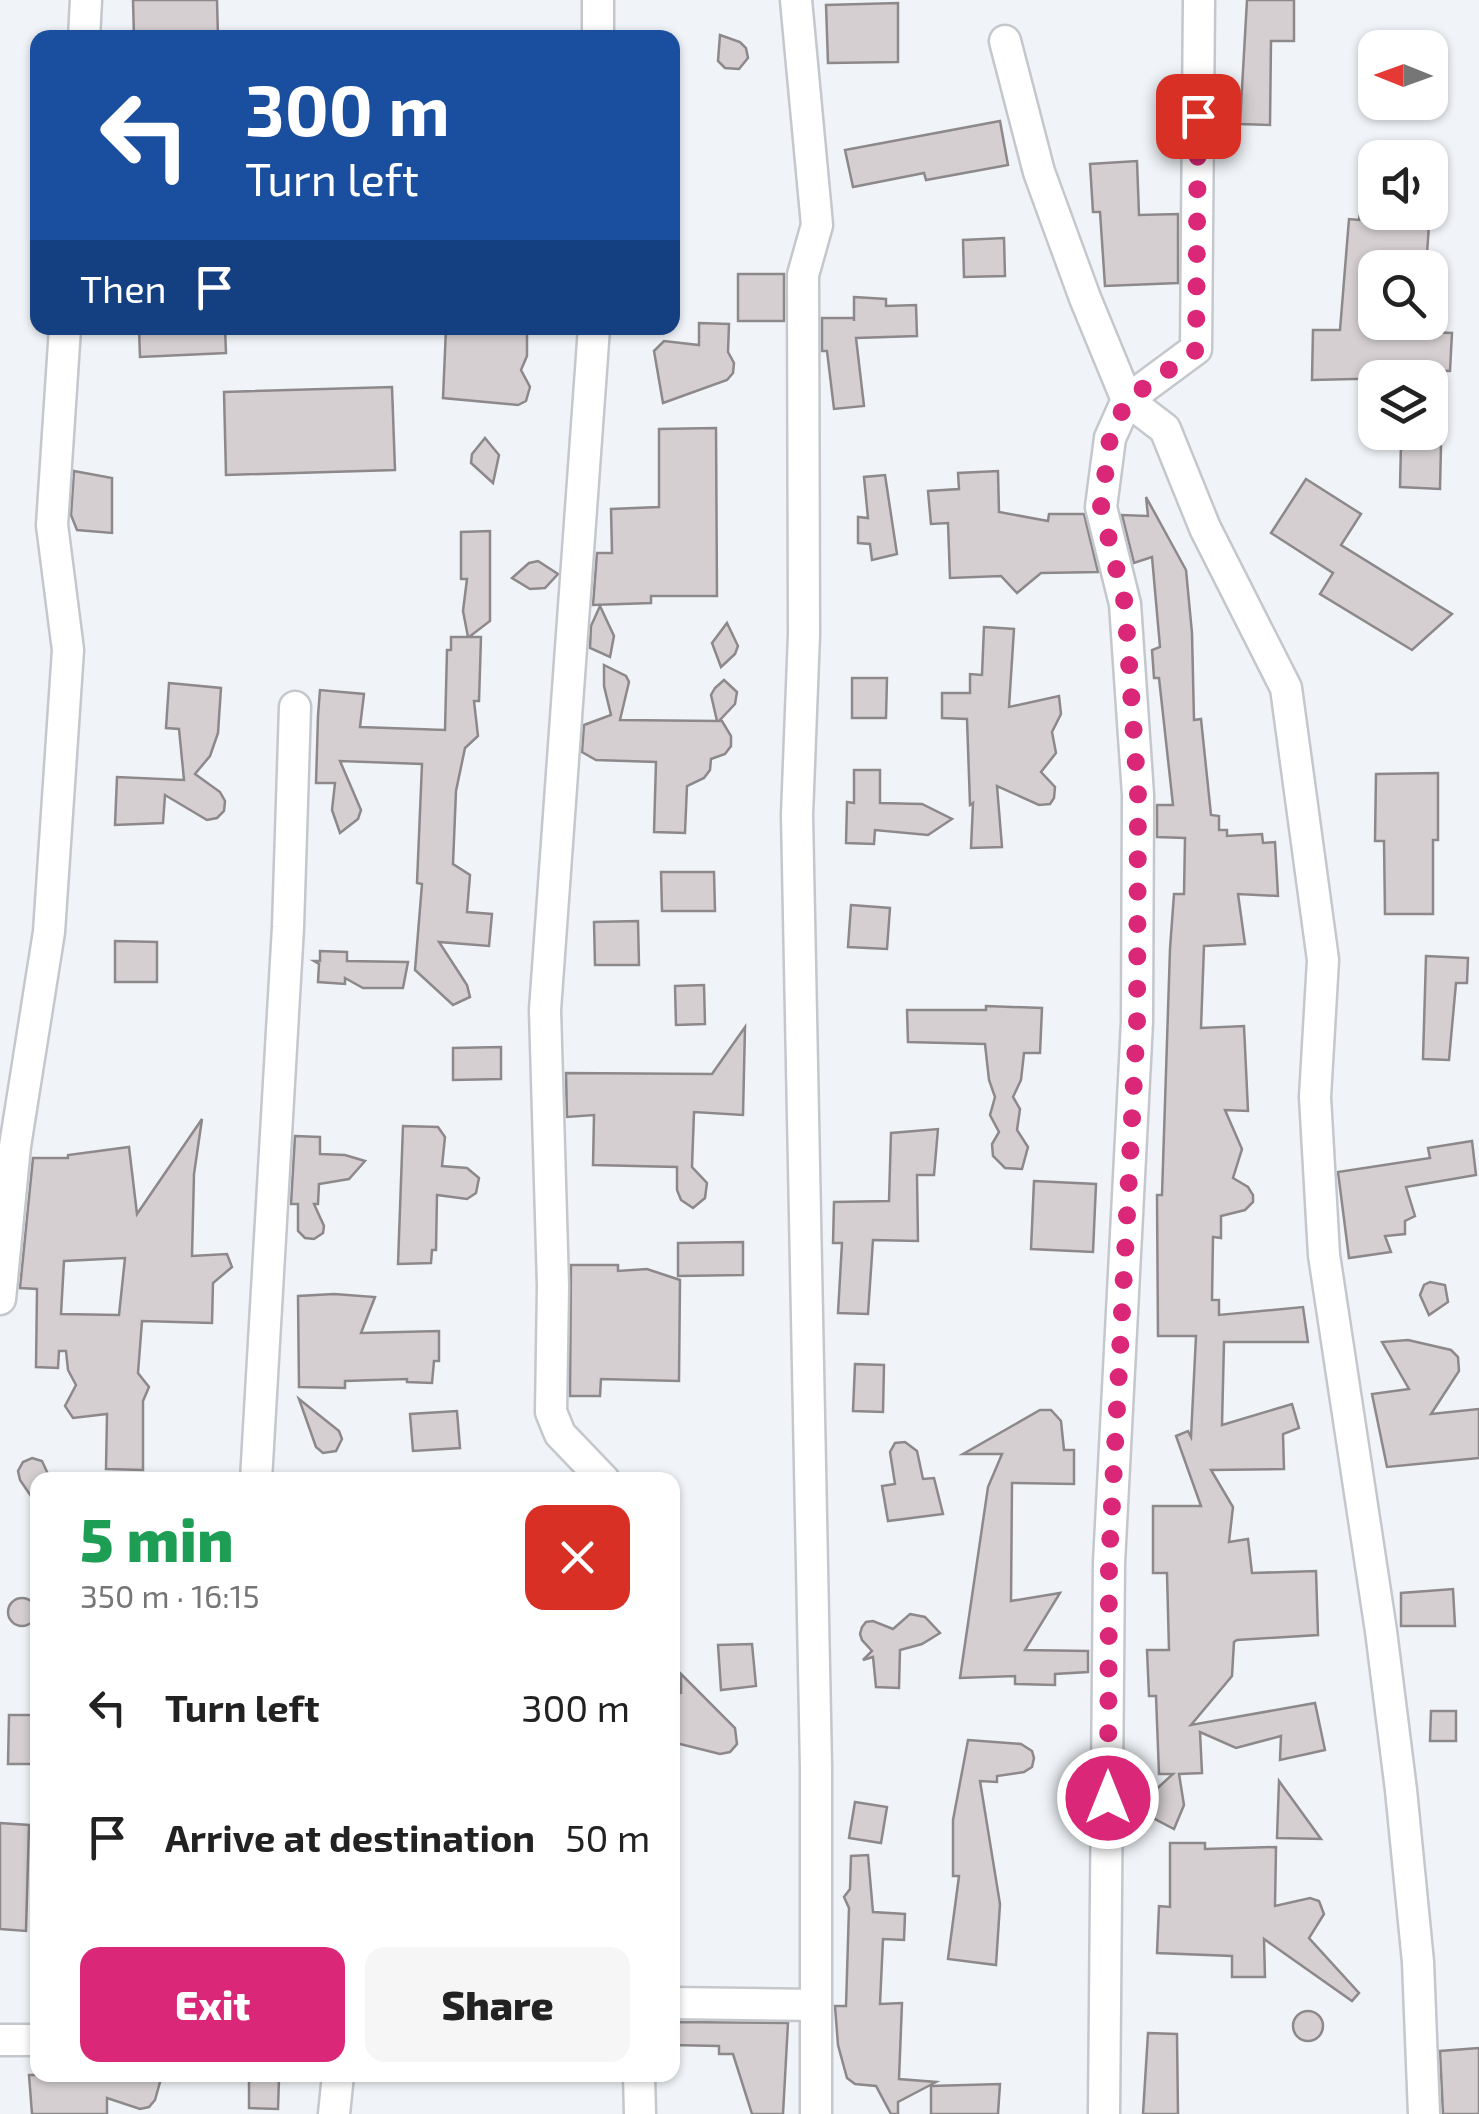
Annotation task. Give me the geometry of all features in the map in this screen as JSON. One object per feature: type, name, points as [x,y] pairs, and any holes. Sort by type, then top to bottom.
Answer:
[{"type":"street","points":[[84,30],[86,0]]},
{"type":"street","points":[[598,0],[598,30]]},
{"type":"street","points":[[796,0],[818,225],[803,274],[804,634],[797,815],[816,1747],[816,2114]]},
{"type":"street","points":[[1104,2114],[1109,1563],[1137,1022],[1138,795],[1125,604],[1101,507],[1110,438],[1127,400],[1196,350],[1199,0]]},
{"type":"street","points":[[1005,42],[1039,172],[1127,400],[1164,429],[1205,528],[1286,688],[1323,960],[1315,1097],[1324,1255],[1401,1790],[1418,1962],[1424,2114]]},
{"type":"street","points":[[1,1279],[15,1146],[49,932],[68,650],[52,525],[65,335]]},
{"type":"street","points":[[593,335],[545,1010],[553,1286],[551,1412],[560,1434],[596,1472]]},
{"type":"street","points":[[256,1472],[288,927],[295,707]]},
{"type":"street","points":[[680,2003],[816,2005]]},
{"type":"street","points":[[0,2040],[30,2040]]},
{"type":"street","points":[[334,2114],[337,2082]]},
{"type":"street","points":[[639,2082],[640,2114]]},
{"type":"building","points":[[133,0],[217,0],[218,30],[134,30]]},
{"type":"building","points":[[1247,0],[1294,0],[1294,41],[1271,41],[1270,125],[1240,124]]},
{"type":"building","points":[[898,3],[898,62],[828,63],[826,5]]},
{"type":"building","points":[[720,35],[746,48],[748,58],[739,69],[725,68],[718,61]]},
{"type":"building","points":[[1000,121],[1008,165],[926,180],[924,173],[853,187],[845,150]]},
{"type":"building","points":[[1137,161],[1139,215],[1178,214],[1178,283],[1105,286],[1100,212],[1093,212],[1090,164]]},
{"type":"building","points":[[1349,219],[1358,220],[1358,230],[1429,230],[1427,250],[1358,250],[1358,340],[1448,340],[1448,333],[1452,333],[1450,371],[1448,360],[1358,360],[1358,379],[1312,380],[1313,330],[1340,330]]},
{"type":"building","points":[[1004,238],[1005,276],[964,277],[963,240]]},
{"type":"building","points":[[738,274],[784,274],[784,321],[738,321]]},
{"type":"building","points":[[854,297],[886,299],[886,306],[916,305],[917,336],[856,338],[864,406],[834,409],[827,351],[822,351],[822,318],[854,318]]},
{"type":"building","points":[[699,323],[729,324],[728,352],[734,363],[733,373],[727,380],[663,403],[654,351],[664,341],[699,345]]},
{"type":"building","points":[[139,335],[225,335],[226,353],[140,357]]},
{"type":"building","points":[[446,335],[527,335],[527,356],[521,370],[530,387],[526,401],[518,405],[443,398]]},
{"type":"building","points":[[392,387],[395,470],[226,475],[224,392]]},
{"type":"building","points":[[716,428],[717,596],[651,596],[651,603],[593,605],[597,553],[612,553],[611,509],[659,507],[659,429]]},
{"type":"building","points":[[485,438],[499,455],[493,483],[471,463],[472,454]]},
{"type":"building","points":[[1401,450],[1441,450],[1440,489],[1400,487]]},
{"type":"building","points":[[74,471],[112,478],[112,533],[77,530],[71,515]]},
{"type":"building","points":[[998,471],[999,512],[1048,521],[1049,514],[1084,514],[1098,572],[1041,573],[1017,593],[1001,576],[950,578],[948,523],[931,524],[928,491],[959,489],[958,473]]},
{"type":"building","points":[[885,475],[897,554],[872,560],[870,544],[858,543],[858,517],[868,518],[864,477]]},
{"type":"building","points":[[1306,479],[1361,514],[1341,545],[1452,614],[1412,650],[1320,594],[1333,573],[1271,533]]},
{"type":"building","points":[[1146,497],[1186,570],[1194,720],[1201,719],[1211,815],[1219,816],[1219,830],[1227,830],[1227,836],[1262,834],[1263,843],[1275,842],[1278,896],[1238,894],[1245,944],[1204,946],[1201,1028],[1244,1026],[1248,1111],[1225,1110],[1242,1149],[1233,1178],[1253,1195],[1253,1202],[1245,1210],[1221,1216],[1221,1238],[1213,1237],[1212,1300],[1219,1300],[1219,1315],[1303,1307],[1308,1342],[1224,1342],[1222,1425],[1292,1404],[1299,1428],[1283,1434],[1284,1469],[1211,1470],[1233,1507],[1229,1542],[1248,1539],[1252,1573],[1316,1571],[1318,1635],[1234,1642],[1232,1676],[1191,1725],[1315,1703],[1325,1750],[1280,1760],[1281,1736],[1236,1748],[1200,1732],[1202,1773],[1179,1774],[1184,1805],[1174,1829],[1155,1819],[1147,1805],[1152,1793],[1173,1774],[1159,1774],[1156,1696],[1149,1696],[1147,1650],[1169,1650],[1167,1573],[1153,1573],[1153,1506],[1201,1506],[1176,1436],[1188,1431],[1191,1437],[1196,1336],[1158,1336],[1157,1195],[1162,1195],[1170,949],[1174,894],[1184,894],[1185,838],[1157,837],[1157,805],[1173,805],[1159,678],[1154,678],[1152,650],[1160,647],[1152,557],[1134,563],[1122,515],[1148,516]]},
{"type":"building","points":[[490,531],[490,621],[469,637],[481,637],[479,701],[474,701],[478,736],[465,748],[456,791],[453,864],[470,875],[467,912],[492,914],[489,946],[439,942],[467,985],[470,997],[453,1005],[415,970],[422,884],[417,883],[422,764],[340,761],[361,810],[358,819],[340,833],[332,810],[335,783],[316,783],[320,690],[364,694],[360,727],[445,730],[447,650],[451,650],[451,637],[468,637],[463,611],[467,579],[461,579],[461,532]]},
{"type":"building","points":[[538,561],[558,574],[545,588],[530,589],[512,578],[529,563]]},
{"type":"building","points":[[600,606],[614,636],[610,657],[590,648],[591,626]]},
{"type":"building","points":[[727,623],[738,646],[721,667],[712,643]]},
{"type":"building","points":[[984,627],[1014,629],[1009,707],[1059,696],[1061,714],[1052,732],[1056,753],[1041,772],[1055,787],[1050,804],[1039,805],[997,786],[1002,847],[971,848],[973,803],[970,805],[967,719],[942,718],[942,693],[970,693],[970,674],[982,675]]},
{"type":"building","points":[[604,665],[626,676],[629,682],[620,720],[717,721],[711,695],[715,688],[724,680],[737,692],[735,704],[719,721],[731,736],[731,746],[725,754],[711,759],[704,778],[687,786],[685,833],[654,832],[656,762],[596,760],[582,752],[584,725],[611,715]]},
{"type":"building","points":[[852,678],[887,678],[886,718],[852,718]]},
{"type":"building","points":[[169,683],[221,688],[218,733],[210,756],[195,774],[220,792],[225,801],[224,811],[207,820],[165,795],[163,823],[115,825],[117,777],[184,780],[179,729],[166,728]]},
{"type":"building","points":[[854,770],[880,770],[880,803],[922,804],[952,819],[928,835],[875,830],[874,844],[846,843],[847,802],[854,803]]},
{"type":"building","points":[[1438,773],[1433,914],[1385,914],[1384,841],[1375,841],[1376,774]]},
{"type":"building","points":[[661,872],[714,872],[715,911],[662,911]]},
{"type":"building","points":[[851,905],[890,908],[887,949],[848,947]]},
{"type":"building","points":[[638,921],[639,965],[595,965],[594,922]]},
{"type":"building","points":[[115,941],[157,942],[157,982],[115,982]]},
{"type":"building","points":[[320,951],[347,952],[347,961],[408,962],[403,988],[363,988],[345,978],[345,984],[318,982],[319,964],[314,961],[320,961]]},
{"type":"building","points":[[1426,956],[1468,958],[1467,983],[1456,983],[1449,1060],[1423,1059]]},
{"type":"building","points":[[704,985],[705,1024],[676,1025],[675,986]]},
{"type":"building","points":[[986,1006],[1042,1008],[1040,1053],[1024,1053],[1021,1080],[1013,1097],[1020,1109],[1017,1130],[1028,1147],[1022,1169],[1005,1168],[993,1156],[992,1144],[999,1132],[990,1115],[995,1097],[985,1044],[908,1042],[907,1010],[986,1010]]},
{"type":"building","points":[[745,1027],[743,1115],[694,1112],[692,1167],[707,1183],[705,1198],[693,1208],[681,1200],[677,1167],[593,1165],[594,1115],[567,1117],[566,1073],[712,1074]]},
{"type":"building","points":[[501,1047],[501,1079],[453,1080],[453,1048]]},
{"type":"building","points":[[202,1119],[194,1174],[192,1256],[227,1254],[232,1267],[213,1283],[212,1323],[142,1321],[138,1373],[149,1387],[143,1401],[143,1470],[106,1469],[107,1414],[73,1418],[65,1406],[76,1385],[68,1370],[66,1351],[59,1351],[58,1368],[36,1367],[37,1289],[20,1288],[33,1158],[68,1158],[129,1147],[137,1214]],"holes":[[[125,1258],[119,1315],[61,1314],[64,1261]]]},
{"type":"building","points":[[403,1126],[438,1127],[445,1137],[442,1166],[467,1168],[479,1178],[476,1193],[467,1199],[437,1195],[436,1250],[432,1250],[431,1263],[398,1264]]},
{"type":"building","points":[[938,1129],[934,1175],[917,1175],[918,1241],[873,1240],[868,1314],[838,1313],[842,1243],[833,1243],[834,1202],[889,1201],[891,1133]]},
{"type":"building","points":[[295,1136],[320,1137],[320,1154],[365,1161],[349,1179],[319,1184],[318,1204],[314,1204],[324,1226],[323,1233],[314,1239],[305,1238],[298,1231],[298,1204],[291,1204]]},
{"type":"building","points":[[1472,1141],[1476,1175],[1406,1187],[1415,1216],[1405,1221],[1405,1234],[1385,1236],[1391,1252],[1349,1258],[1338,1172],[1430,1158],[1428,1148]]},
{"type":"building","points":[[1034,1181],[1096,1184],[1093,1252],[1031,1249]]},
{"type":"building","points":[[743,1242],[743,1275],[678,1276],[678,1243]]},
{"type":"building","points":[[571,1265],[618,1265],[618,1271],[647,1269],[680,1280],[679,1381],[601,1379],[600,1396],[570,1396]]},
{"type":"building","points":[[1430,1282],[1445,1285],[1448,1302],[1429,1315],[1420,1295]]},
{"type":"building","points":[[298,1296],[375,1297],[361,1333],[439,1331],[439,1361],[434,1361],[432,1383],[407,1379],[345,1381],[345,1388],[299,1387]]},
{"type":"building","points":[[1408,1340],[1451,1350],[1458,1357],[1459,1371],[1431,1414],[1479,1409],[1479,1458],[1387,1467],[1372,1394],[1409,1389],[1382,1342]]},
{"type":"building","points":[[855,1364],[884,1365],[883,1412],[853,1411]]},
{"type":"building","points":[[299,1399],[339,1431],[342,1439],[336,1451],[323,1453],[316,1447]]},
{"type":"building","points":[[1040,1410],[1051,1410],[1061,1421],[1064,1450],[1074,1450],[1074,1484],[1012,1483],[1011,1601],[1060,1593],[1025,1650],[1088,1651],[1088,1672],[1055,1674],[1055,1685],[1015,1684],[1015,1676],[960,1678],[988,1487],[1002,1454],[963,1454]]},
{"type":"building","points":[[457,1411],[460,1448],[413,1451],[410,1414]]},
{"type":"building","points":[[905,1442],[917,1451],[923,1479],[934,1478],[943,1514],[888,1521],[882,1486],[895,1484],[890,1452],[895,1443]]},
{"type":"building","points":[[32,1458],[42,1461],[47,1472],[30,1472],[30,1495],[18,1471],[23,1462]]},
{"type":"building","points":[[1453,1589],[1455,1626],[1401,1626],[1401,1593]]},
{"type":"building","points":[[17,1599],[27,1599],[30,1623],[17,1625],[9,1617],[9,1607]]},
{"type":"building","points":[[910,1614],[925,1617],[940,1633],[922,1644],[900,1650],[899,1688],[876,1687],[873,1657],[863,1660],[872,1651],[862,1640],[862,1627],[873,1621],[893,1629]]},
{"type":"building","points":[[752,1644],[756,1686],[721,1690],[718,1645]]},
{"type":"building","points":[[681,1674],[735,1728],[737,1744],[730,1752],[720,1754],[680,1744]]},
{"type":"building","points":[[1431,1711],[1456,1711],[1456,1741],[1430,1741]]},
{"type":"building","points":[[9,1715],[30,1715],[30,1764],[8,1764]]},
{"type":"building","points":[[968,1740],[1021,1744],[1032,1751],[1034,1758],[1032,1767],[1024,1772],[997,1776],[997,1782],[980,1781],[1000,1904],[996,1965],[948,1959],[959,1876],[953,1876],[953,1820]]},
{"type":"building","points":[[1279,1781],[1321,1839],[1277,1838]]},
{"type":"building","points":[[855,1802],[887,1807],[881,1843],[849,1838]]},
{"type":"building","points":[[0,1823],[29,1825],[26,1931],[0,1929]]},
{"type":"building","points":[[1170,1843],[1205,1843],[1205,1849],[1276,1847],[1275,1906],[1310,1898],[1319,1901],[1324,1914],[1309,1938],[1359,1993],[1352,2001],[1264,1939],[1265,1977],[1232,1977],[1232,1956],[1157,1953],[1159,1906],[1170,1907]]},
{"type":"building","points":[[868,1855],[873,1912],[905,1914],[904,1940],[883,1939],[880,2004],[902,2003],[899,2079],[936,2082],[898,2102],[898,2114],[891,2114],[876,2086],[855,2084],[847,2078],[838,2045],[835,2006],[846,2006],[849,1908],[844,1897],[850,1889],[851,1856]]},
{"type":"building","points":[[1308,2011],[1319,2015],[1323,2026],[1319,2037],[1308,2041],[1297,2037],[1293,2026],[1297,2015]]},
{"type":"building","points":[[680,2022],[788,2023],[783,2114],[752,2114],[733,2054],[719,2054],[719,2046],[680,2045]]},
{"type":"building","points":[[1148,2033],[1177,2034],[1178,2114],[1143,2114]]},
{"type":"building","points":[[1479,2048],[1479,2114],[1443,2114],[1440,2051]]},
{"type":"building","points":[[29,2075],[30,2082],[160,2082],[149,2107],[140,2109],[107,2098],[107,2114],[32,2114]]},
{"type":"building","points":[[249,2082],[279,2082],[278,2109],[249,2108]]},
{"type":"building","points":[[1000,2084],[998,2114],[931,2114],[931,2086]]},
{"type":"route","points":[[1108,1798],[1109,1563],[1137,1022],[1138,795],[1125,604],[1101,507],[1110,438],[1127,400],[1196,350],[1198,116]]}]
